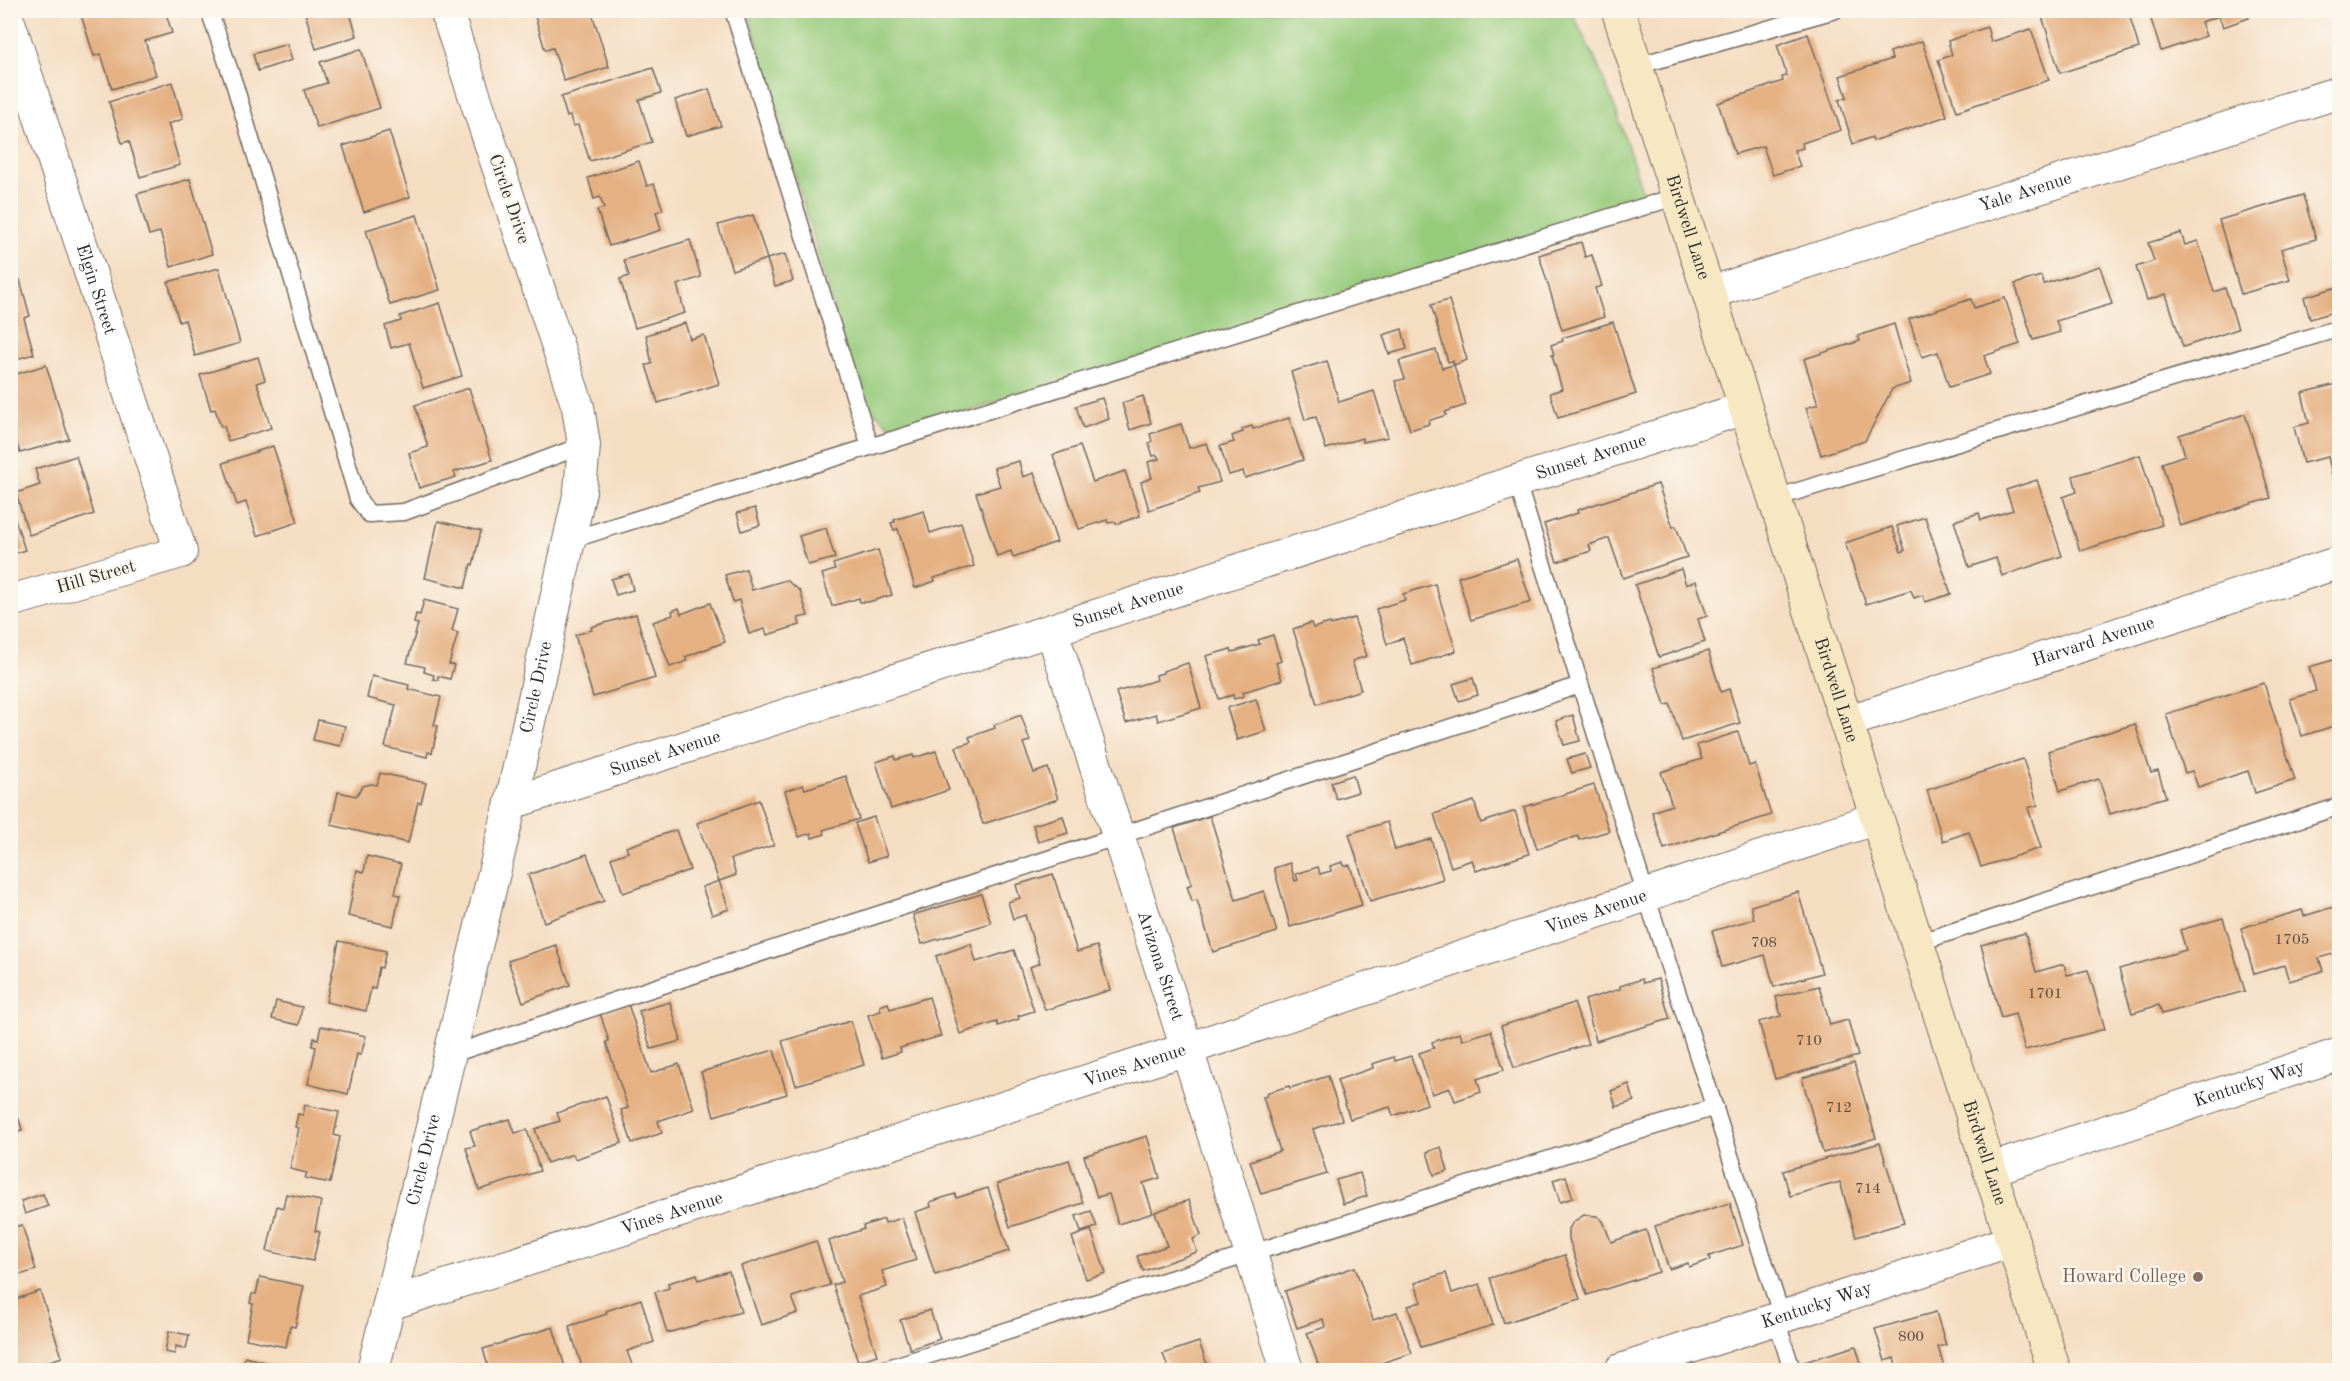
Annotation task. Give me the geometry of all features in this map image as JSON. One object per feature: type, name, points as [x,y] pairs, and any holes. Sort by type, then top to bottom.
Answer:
[{"type":"main road","name":"Birdwell Lane","points":[[1618,10],[2054,1371]]},
{"type":"street","name":"Circle Drive","points":[[373,1371],[511,803],[580,491],[584,445],[578,407],[446,10]]},
{"type":"street","name":"Elgin Street","points":[[10,25],[181,552]]},
{"type":"street","name":"Yale Avenue","points":[[1709,293],[2340,92]]},
{"type":"street","name":"Sunset Avenue","points":[[511,803],[1052,632],[1745,408]]},
{"type":"street","name":"Hill Street","points":[[10,601],[181,552]]},
{"type":"street","name":"Harvard Avenue","points":[[1846,722],[2340,562]]},
{"type":"street","name":"Arizona Street","points":[[1052,632],[1187,1049],[1287,1371]]},
{"type":"street","name":"Vines Avenue","points":[[389,1304],[1187,1049],[1877,818]]},
{"type":"street","name":"Kentucky Way","points":[[1989,1170],[2340,1054]]},
{"type":"street","name":"Kentucky Way","points":[[1621,1371],[2012,1241]]},
{"type":"lane","points":[[209,10],[235,86],[358,499],[369,514],[404,512],[584,445]]},
{"type":"lane","points":[[733,10],[870,446]]},
{"type":"lane","points":[[1636,66],[1835,10]]},
{"type":"lane","points":[[570,540],[1678,196]]},
{"type":"lane","points":[[1775,498],[2340,328]]},
{"type":"lane","points":[[1517,482],[1646,896],[1715,1107],[1779,1318],[1792,1371]]},
{"type":"lane","points":[[449,1055],[1580,685]]},
{"type":"lane","points":[[1917,943],[2340,806]]},
{"type":"lane","points":[[882,1371],[1715,1107]]},
{"type":"green space","points":[[748,11],[1571,11],[1596,61],[1617,113],[1645,200],[913,429],[889,425],[868,405],[854,379]]},
{"type":"building","points":[[97,10],[165,10],[172,33],[145,41],[156,75],[112,89],[101,54],[94,56],[81,15]]},
{"type":"building","points":[[304,10],[349,10],[357,36],[316,49]]},
{"type":"building","points":[[551,10],[591,10],[609,67],[564,81],[553,48],[545,50],[535,16]]},
{"type":"building","points":[[2040,10],[2128,10],[2139,48],[2060,73]]},
{"type":"building","points":[[2148,10],[2247,10],[2249,18],[2223,27],[2219,16],[2201,22],[2206,36],[2161,51]]},
{"type":"building","points":[[1987,27],[1991,42],[2031,29],[2049,80],[1957,111],[1938,60],[1952,55],[1948,41]]},
{"type":"building","points":[[1808,34],[1841,130],[1802,143],[1803,148],[1794,150],[1800,166],[1773,175],[1763,146],[1735,154],[1718,103],[1783,81],[1782,77],[1787,76],[1777,45]]},
{"type":"building","points":[[1922,41],[1947,116],[1873,141],[1872,137],[1853,144],[1839,100],[1847,97],[1840,76],[1892,59],[1890,52]]},
{"type":"building","points":[[287,44],[292,60],[258,71],[253,54]]},
{"type":"building","points":[[361,49],[380,108],[317,128],[304,90],[327,83],[320,62]]},
{"type":"building","points":[[653,68],[661,93],[639,100],[652,142],[590,161],[578,125],[573,126],[570,116],[567,117],[561,97]]},
{"type":"building","points":[[172,82],[183,119],[168,124],[180,165],[140,177],[129,141],[122,143],[109,102]]},
{"type":"building","points":[[709,89],[721,126],[686,136],[675,100]]},
{"type":"building","points":[[389,131],[410,197],[364,212],[343,146]]},
{"type":"building","points":[[639,161],[647,186],[654,184],[663,210],[656,212],[661,230],[609,246],[597,210],[604,208],[600,197],[594,199],[588,178]]},
{"type":"building","points":[[190,179],[212,254],[171,267],[160,232],[149,235],[137,194]]},
{"type":"building","points":[[2303,195],[2316,239],[2281,249],[2290,280],[2241,294],[2219,220]]},
{"type":"building","points":[[417,215],[440,290],[390,305],[366,230]]},
{"type":"building","points":[[753,215],[767,259],[732,270],[718,225]]},
{"type":"building","points":[[2181,233],[2185,245],[2198,241],[2214,292],[2225,288],[2238,329],[2183,347],[2166,294],[2147,300],[2136,267],[2154,261],[2148,243]]},
{"type":"building","points":[[690,240],[701,277],[677,285],[685,313],[635,328],[620,279],[629,276],[624,260]]},
{"type":"building","points":[[1581,242],[1585,257],[1592,255],[1602,286],[1595,288],[1604,317],[1562,330],[1539,255]]},
{"type":"building","points":[[785,254],[793,281],[775,286],[767,259]]},
{"type":"building","points":[[2100,266],[2112,304],[2056,321],[2060,332],[2033,340],[2015,284],[2041,276],[2044,284]]},
{"type":"building","points":[[219,268],[240,343],[195,356],[185,320],[179,322],[168,282]]},
{"type":"building","points":[[20,280],[30,316],[24,318],[34,354],[10,361],[10,283]]},
{"type":"building","points":[[2337,287],[2340,310],[2310,319],[2304,297]]},
{"type":"building","points":[[2005,298],[2020,344],[1984,356],[1990,374],[1949,387],[1938,352],[1922,357],[1909,319],[1971,299],[1974,308]]},
{"type":"building","points":[[1449,300],[1467,360],[1454,365],[1453,361],[1448,362],[1431,305]]},
{"type":"building","points":[[440,303],[462,376],[423,388],[409,343],[391,348],[385,326],[401,321],[400,316]]},
{"type":"building","points":[[1613,322],[1636,394],[1558,418],[1550,393],[1562,389],[1551,345],[1563,341],[1562,338]]},
{"type":"building","points":[[685,323],[690,339],[704,335],[719,384],[658,403],[646,365],[652,364],[646,335]]},
{"type":"building","points":[[1894,324],[1911,383],[1892,389],[1865,441],[1821,455],[1806,408],[1818,404],[1804,359],[1860,341],[1858,336]]},
{"type":"building","points":[[1402,329],[1407,349],[1389,354],[1383,335]]},
{"type":"building","points":[[1436,350],[1442,368],[1454,365],[1466,405],[1445,412],[1446,415],[1428,421],[1429,424],[1410,430],[1395,381],[1405,379],[1399,361]]},
{"type":"building","points":[[258,357],[265,380],[257,383],[271,428],[228,441],[224,426],[221,427],[215,409],[211,410],[200,375]]},
{"type":"building","points":[[1327,361],[1339,402],[1374,391],[1388,437],[1363,442],[1362,438],[1326,449],[1316,417],[1305,420],[1291,372]]},
{"type":"building","points":[[46,365],[69,439],[20,453],[10,423],[10,376]]},
{"type":"building","points":[[2340,383],[2340,473],[2332,475],[2328,457],[2303,463],[2294,427],[2309,423],[2302,393]]},
{"type":"building","points":[[469,388],[492,460],[454,472],[456,477],[419,488],[409,453],[428,447],[415,405]]},
{"type":"building","points":[[1143,396],[1151,423],[1130,430],[1122,403]]},
{"type":"building","points":[[1102,398],[1109,419],[1083,428],[1076,406]]},
{"type":"building","points":[[2245,414],[2271,498],[2180,526],[2162,463],[2185,455],[2179,435]]},
{"type":"building","points":[[1289,418],[1303,460],[1245,478],[1243,471],[1229,475],[1220,446],[1234,442],[1232,436],[1243,432],[1242,429],[1252,426],[1253,429]]},
{"type":"building","points":[[1181,424],[1189,448],[1207,443],[1220,482],[1198,488],[1200,493],[1149,510],[1141,482],[1152,478],[1148,462],[1159,459],[1157,455],[1153,456],[1149,443],[1152,441],[1150,434]]},
{"type":"building","points":[[273,446],[298,522],[257,536],[246,502],[237,505],[223,463]]},
{"type":"building","points":[[1080,446],[1093,482],[1125,471],[1140,516],[1116,524],[1115,522],[1108,523],[1107,520],[1079,529],[1053,455]]},
{"type":"building","points":[[2140,455],[2162,525],[2080,551],[2063,497],[2077,492],[2073,476]]},
{"type":"building","points":[[76,456],[94,514],[29,535],[16,493],[40,485],[35,469]]},
{"type":"building","points":[[1019,461],[1023,477],[1034,473],[1057,542],[1013,557],[1011,551],[997,556],[976,493],[1000,486],[994,468]]},
{"type":"building","points":[[2037,480],[2062,556],[2002,576],[1996,558],[1969,567],[1954,521],[1979,513],[1981,520],[2013,510],[2006,490]]},
{"type":"building","points":[[1658,484],[1673,527],[1676,526],[1687,557],[1623,578],[1609,538],[1589,545],[1591,551],[1557,562],[1544,524],[1578,513],[1577,510]]},
{"type":"building","points":[[10,504],[25,550],[10,555]]},
{"type":"building","points":[[755,508],[760,525],[742,531],[737,513]]},
{"type":"building","points":[[924,511],[930,533],[961,523],[974,566],[934,578],[935,581],[915,588],[898,529],[894,530],[891,523]]},
{"type":"building","points":[[1925,517],[1951,594],[1925,602],[1923,595],[1914,598],[1911,590],[1866,604],[1845,543],[1892,527],[1901,552],[1905,550],[1897,526]]},
{"type":"building","points":[[438,521],[481,531],[465,588],[425,578]]},
{"type":"building","points":[[826,528],[835,558],[808,565],[799,536]]},
{"type":"building","points":[[878,550],[892,595],[868,602],[860,602],[859,598],[832,606],[822,574],[835,570],[833,564]]},
{"type":"building","points":[[1517,559],[1531,602],[1471,620],[1458,577]]},
{"type":"building","points":[[746,569],[752,590],[786,580],[800,591],[808,616],[798,618],[800,625],[767,635],[765,629],[749,634],[739,600],[733,602],[725,575]]},
{"type":"building","points":[[1681,569],[1686,585],[1696,581],[1707,616],[1698,619],[1705,642],[1659,657],[1635,585]]},
{"type":"building","points":[[629,574],[633,590],[616,595],[611,579]]},
{"type":"building","points":[[1435,584],[1456,651],[1412,665],[1403,638],[1387,644],[1376,609],[1405,600],[1403,594]]},
{"type":"building","points":[[424,600],[458,609],[452,631],[458,633],[449,664],[454,665],[450,679],[438,676],[438,680],[433,679],[434,675],[424,672],[425,667],[407,663],[418,624],[414,623],[416,614],[420,615]]},
{"type":"building","points":[[710,603],[725,642],[685,657],[687,661],[670,667],[653,622],[673,615],[672,611],[679,608],[681,614]]},
{"type":"building","points":[[636,614],[655,678],[593,697],[575,635],[592,630],[591,627]]},
{"type":"building","points":[[1354,618],[1367,656],[1352,661],[1361,690],[1317,704],[1293,629],[1311,623],[1313,628],[1330,623],[1331,625]]},
{"type":"building","points":[[1273,635],[1281,661],[1276,663],[1282,680],[1243,692],[1244,696],[1234,699],[1233,695],[1219,699],[1206,656],[1260,644],[1258,640]]},
{"type":"building","points":[[1708,651],[1721,692],[1729,689],[1740,723],[1682,741],[1670,704],[1665,705],[1653,668]]},
{"type":"building","points":[[2340,658],[2340,724],[2302,736],[2290,699],[2316,691],[2309,667]]},
{"type":"building","points":[[1188,663],[1201,708],[1158,721],[1156,714],[1126,723],[1116,692],[1157,680],[1156,675],[1163,671]]},
{"type":"building","points":[[372,676],[409,685],[408,689],[441,697],[434,725],[438,726],[432,753],[428,752],[427,757],[385,747],[396,705],[367,698]]},
{"type":"building","points":[[1473,678],[1478,695],[1459,701],[1453,684]]},
{"type":"building","points":[[2264,683],[2295,780],[2255,793],[2248,771],[2198,787],[2192,771],[2185,773],[2166,714]]},
{"type":"building","points":[[1256,699],[1266,731],[1237,740],[1227,708]]},
{"type":"building","points":[[1021,715],[1030,741],[1023,743],[1034,773],[1048,768],[1058,799],[983,824],[956,747],[971,742],[969,737],[995,728],[994,725]]},
{"type":"building","points":[[1573,715],[1580,741],[1564,745],[1556,721]]},
{"type":"building","points":[[318,720],[345,726],[340,746],[313,740]]},
{"type":"building","points":[[2135,724],[2151,773],[2158,771],[2166,797],[2110,814],[2099,779],[2060,791],[2048,751]]},
{"type":"building","points":[[1738,732],[1749,766],[1755,764],[1771,815],[1664,849],[1652,812],[1672,805],[1661,772],[1702,759],[1697,745]]},
{"type":"building","points":[[936,751],[949,790],[891,809],[876,762],[895,756],[896,760],[913,755],[914,758]]},
{"type":"building","points":[[1585,754],[1590,768],[1572,773],[1567,759]]},
{"type":"building","points":[[2023,759],[2038,805],[2028,808],[2041,848],[1981,867],[1969,832],[1943,841],[1927,790]]},
{"type":"building","points":[[380,773],[426,783],[421,803],[418,802],[408,843],[331,825],[338,792],[356,796],[363,786],[377,785]]},
{"type":"building","points":[[1353,775],[1358,792],[1336,799],[1331,782]]},
{"type":"building","points":[[846,776],[859,819],[823,830],[825,834],[812,838],[811,833],[799,837],[785,791],[803,785],[805,789]]},
{"type":"building","points":[[1594,785],[1609,831],[1579,840],[1578,836],[1537,849],[1524,807]]},
{"type":"building","points":[[759,800],[774,845],[731,859],[736,875],[719,881],[697,823]]},
{"type":"building","points":[[1474,801],[1481,823],[1515,811],[1529,854],[1476,871],[1472,860],[1451,867],[1434,814]]},
{"type":"building","points":[[1063,816],[1068,833],[1038,842],[1033,825]]},
{"type":"building","points":[[1210,816],[1236,900],[1264,891],[1277,932],[1213,952],[1197,900],[1192,901],[1187,886],[1192,884],[1174,828]]},
{"type":"building","points":[[874,817],[887,856],[868,862],[855,823]]},
{"type":"building","points":[[1387,822],[1395,850],[1431,839],[1443,879],[1370,901],[1349,834]]},
{"type":"building","points":[[676,830],[690,870],[623,893],[611,858],[628,852],[626,847]]},
{"type":"building","points":[[587,854],[604,901],[544,922],[528,875]]},
{"type":"building","points":[[367,856],[401,864],[395,894],[400,895],[393,926],[348,916],[357,870],[364,872]]},
{"type":"building","points":[[1343,862],[1344,866],[1350,865],[1362,905],[1290,927],[1274,868],[1290,863],[1295,881],[1298,880],[1296,874],[1318,867],[1320,874],[1331,871],[1330,866]]},
{"type":"building","points":[[1053,874],[1077,952],[1097,946],[1110,990],[1045,1010],[1030,967],[1040,963],[1025,915],[1013,919],[1008,902],[1020,898],[1016,885]]},
{"type":"building","points":[[719,881],[729,909],[712,915],[702,887]]},
{"type":"building","points":[[1798,892],[1822,973],[1774,987],[1765,955],[1722,967],[1712,931],[1754,919],[1751,906]]},
{"type":"building","points":[[981,894],[991,923],[922,944],[913,915]]},
{"type":"building","points":[[2340,905],[2340,952],[2319,958],[2323,971],[2289,981],[2284,965],[2254,974],[2241,928],[2302,910],[2304,916]]},
{"type":"building","points":[[2223,918],[2245,991],[2162,1014],[2159,1005],[2132,1013],[2119,969],[2186,950],[2180,930]]},
{"type":"building","points":[[2025,933],[2036,972],[2064,964],[2067,975],[2088,970],[2105,1029],[2025,1050],[2015,1014],[2001,1018],[1981,945]]},
{"type":"building","points":[[339,941],[386,951],[382,968],[379,967],[375,989],[371,988],[366,1011],[326,1002]]},
{"type":"building","points":[[971,944],[976,962],[1014,950],[1034,1011],[998,1026],[997,1022],[960,1034],[936,956]]},
{"type":"building","points":[[556,945],[570,985],[523,1002],[508,961]]},
{"type":"building","points":[[1642,979],[1643,983],[1658,979],[1670,1019],[1596,1041],[1585,1000]]},
{"type":"building","points":[[1819,986],[1830,1025],[1848,1020],[1858,1056],[1775,1079],[1759,1022],[1781,1016],[1776,997]]},
{"type":"building","points":[[929,997],[941,1036],[900,1048],[901,1052],[882,1058],[868,1015],[881,1011],[880,1006],[888,1003],[890,1009]]},
{"type":"building","points":[[276,1001],[302,1007],[299,1025],[272,1019]]},
{"type":"building","points":[[670,1002],[681,1041],[651,1049],[639,1011]]},
{"type":"building","points":[[1574,1003],[1588,1044],[1514,1068],[1501,1026]]},
{"type":"building","points":[[628,1004],[651,1073],[679,1064],[694,1109],[658,1121],[662,1133],[632,1143],[621,1110],[628,1108],[606,1042],[609,1041],[600,1013]]},
{"type":"building","points":[[851,1021],[864,1065],[796,1085],[782,1041]]},
{"type":"building","points":[[321,1026],[366,1036],[361,1055],[357,1054],[348,1094],[308,1084],[316,1047],[312,1046],[314,1038],[318,1039]]},
{"type":"building","points":[[1491,1031],[1504,1070],[1477,1079],[1481,1092],[1455,1101],[1450,1088],[1432,1094],[1419,1053],[1434,1048],[1432,1042],[1460,1033],[1462,1040]]},
{"type":"building","points":[[774,1050],[787,1094],[714,1116],[701,1072]]},
{"type":"building","points":[[1411,1056],[1427,1104],[1393,1116],[1390,1107],[1350,1119],[1337,1080],[1373,1068],[1372,1064],[1394,1057],[1395,1061]]},
{"type":"building","points":[[1854,1063],[1876,1138],[1823,1153],[1802,1078]]},
{"type":"building","points":[[1328,1076],[1342,1120],[1313,1129],[1327,1174],[1261,1194],[1250,1161],[1280,1151],[1263,1097],[1267,1096],[1266,1093]]},
{"type":"building","points":[[1629,1084],[1634,1101],[1616,1107],[1611,1091]]},
{"type":"building","points":[[606,1096],[622,1143],[575,1159],[573,1154],[547,1163],[535,1129],[560,1121],[557,1113]]},
{"type":"building","points":[[305,1105],[339,1112],[334,1135],[340,1137],[330,1183],[305,1178],[307,1173],[290,1169],[299,1128],[295,1127],[298,1114],[303,1115]]},
{"type":"building","points":[[19,1119],[22,1130],[10,1134],[10,1121]]},
{"type":"building","points":[[510,1119],[515,1133],[527,1130],[540,1171],[479,1190],[466,1148],[475,1146],[470,1131]]},
{"type":"building","points":[[1147,1136],[1160,1178],[1143,1183],[1153,1213],[1118,1224],[1109,1194],[1097,1197],[1084,1156]]},
{"type":"building","points":[[1880,1143],[1904,1223],[1856,1237],[1840,1182],[1790,1196],[1783,1171]]},
{"type":"building","points":[[1441,1147],[1448,1171],[1434,1175],[1427,1152]]},
{"type":"building","points":[[1069,1160],[1083,1203],[1010,1227],[997,1184]]},
{"type":"building","points":[[1360,1173],[1367,1196],[1343,1204],[1336,1180]]},
{"type":"building","points":[[1566,1176],[1573,1198],[1560,1202],[1553,1180]]},
{"type":"building","points":[[988,1188],[1009,1251],[935,1275],[915,1212],[931,1207],[930,1202],[955,1194],[956,1198]]},
{"type":"building","points":[[43,1194],[48,1206],[25,1214],[21,1201]]},
{"type":"building","points":[[286,1194],[321,1201],[315,1231],[320,1232],[313,1261],[267,1251],[277,1206],[283,1208]]},
{"type":"building","points":[[1189,1200],[1201,1235],[1193,1239],[1197,1252],[1143,1271],[1137,1256],[1167,1246],[1155,1212]]},
{"type":"building","points":[[1730,1203],[1743,1245],[1709,1256],[1710,1260],[1689,1267],[1688,1263],[1669,1269],[1655,1226]]},
{"type":"building","points":[[1091,1211],[1097,1227],[1081,1232],[1076,1216]]},
{"type":"building","points":[[1584,1215],[1597,1216],[1603,1221],[1611,1242],[1646,1230],[1659,1272],[1587,1295],[1569,1239],[1569,1229],[1573,1222]]},
{"type":"building","points":[[902,1218],[916,1260],[882,1271],[887,1287],[858,1296],[877,1355],[858,1361],[833,1285],[842,1282],[829,1241],[864,1229],[863,1226],[884,1219],[885,1223]]},
{"type":"building","points":[[22,1225],[36,1270],[10,1278],[10,1228]]},
{"type":"building","points":[[1091,1230],[1106,1273],[1086,1279],[1072,1237]]},
{"type":"building","points":[[816,1241],[830,1285],[792,1297],[798,1313],[761,1325],[741,1266]]},
{"type":"building","points":[[1565,1255],[1580,1299],[1504,1323],[1490,1278]]},
{"type":"building","points":[[1355,1267],[1373,1320],[1397,1312],[1412,1353],[1360,1370],[1320,1370],[1307,1333],[1325,1327],[1323,1319],[1297,1328],[1285,1291]]},
{"type":"building","points":[[729,1271],[741,1312],[667,1333],[655,1292],[669,1288],[668,1283],[697,1274],[698,1280]]},
{"type":"building","points":[[1446,1273],[1452,1293],[1480,1284],[1493,1325],[1421,1347],[1408,1306],[1421,1302],[1415,1283]]},
{"type":"building","points":[[260,1277],[304,1286],[295,1327],[290,1326],[286,1347],[246,1339],[253,1304],[250,1303],[252,1294],[256,1294]]},
{"type":"building","points":[[40,1291],[62,1357],[24,1369],[23,1366],[10,1370],[10,1345],[14,1343],[10,1332],[10,1301]]},
{"type":"building","points":[[641,1299],[654,1342],[627,1351],[634,1370],[583,1370],[569,1326],[607,1314],[606,1311]]},
{"type":"building","points":[[930,1310],[940,1339],[910,1349],[900,1320]]},
{"type":"building","points":[[1936,1312],[1946,1345],[1938,1347],[1945,1370],[1897,1370],[1894,1358],[1885,1361],[1875,1329]]},
{"type":"building","points":[[553,1327],[566,1370],[489,1370],[483,1349]]},
{"type":"building","points":[[169,1331],[189,1335],[186,1349],[176,1346],[175,1354],[165,1352]]},
{"type":"building","points":[[1199,1342],[1209,1370],[1169,1370],[1163,1354]]},
{"type":"building","points":[[1856,1346],[1863,1370],[1804,1370],[1801,1363]]},
{"type":"building","points":[[245,1357],[279,1366],[277,1370],[242,1370]]},
{"type":"place","name":"Howard College","points":[[2198,1277]]}]
